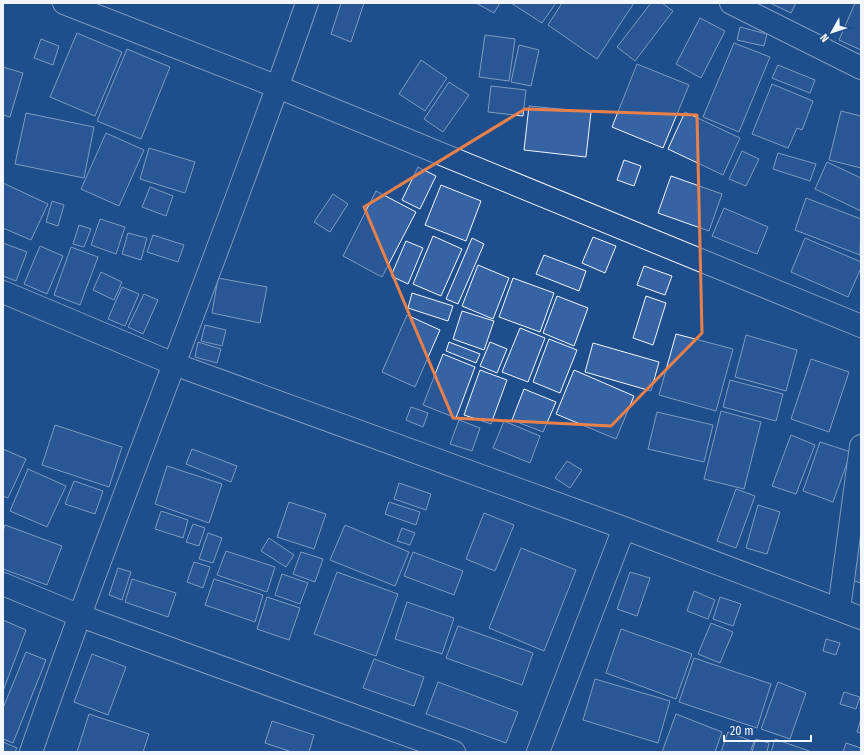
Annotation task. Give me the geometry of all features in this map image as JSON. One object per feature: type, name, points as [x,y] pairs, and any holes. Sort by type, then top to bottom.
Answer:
[{"type":"street","points":[[64,3],[278,87],[861,326]]},
{"type":"street","points":[[31,752],[78,615],[278,87],[307,3]]},
{"type":"street","points":[[731,3],[861,68]]},
{"type":"street","points":[[3,292],[174,364],[624,528],[861,618]]},
{"type":"street","points":[[839,609],[861,446]]},
{"type":"street","points":[[538,752],[624,528]]},
{"type":"street","points":[[3,584],[78,615],[454,752]]},
{"type":"highlighted area","points":[[525,109],[697,115],[702,333],[611,426],[453,418],[364,207]]},
{"type":"building","points":[[341,3],[364,3],[351,42],[331,34]]},
{"type":"building","points":[[476,3],[500,3],[494,13]]},
{"type":"building","points":[[511,3],[556,3],[542,23]]},
{"type":"building","points":[[562,3],[634,3],[597,59],[548,25]]},
{"type":"building","points":[[651,3],[662,3],[673,11],[635,61],[617,47]]},
{"type":"building","points":[[770,3],[796,3],[791,13]]},
{"type":"building","points":[[855,3],[861,3],[861,50],[839,40]]},
{"type":"building","points":[[700,18],[725,31],[701,78],[676,64]]},
{"type":"building","points":[[740,27],[767,34],[764,46],[737,40]]},
{"type":"building","points":[[77,33],[122,52],[95,116],[50,97]]},
{"type":"building","points":[[485,35],[515,39],[509,81],[479,77]]},
{"type":"building","points":[[41,39],[59,46],[53,65],[34,58]]},
{"type":"building","points":[[734,43],[770,57],[739,132],[703,117]]},
{"type":"building","points":[[519,45],[539,50],[531,86],[511,82]]},
{"type":"building","points":[[127,49],[170,67],[141,139],[97,121]]},
{"type":"building","points":[[421,60],[447,78],[425,111],[399,94]]},
{"type":"building","points":[[637,64],[689,85],[663,148],[612,127]]},
{"type":"building","points":[[778,65],[815,80],[810,93],[772,78]]},
{"type":"building","points":[[3,67],[23,73],[10,117],[3,115]]},
{"type":"building","points":[[449,82],[469,95],[443,132],[424,119]]},
{"type":"building","points":[[772,84],[813,101],[802,130],[797,128],[788,148],[752,134]]},
{"type":"building","points":[[491,86],[526,90],[523,116],[488,112]]},
{"type":"building","points":[[529,106],[591,112],[586,157],[524,150]]},
{"type":"building","points":[[841,111],[861,116],[861,168],[829,160]]},
{"type":"building","points":[[685,112],[740,138],[723,175],[668,149]]},
{"type":"building","points":[[26,113],[94,127],[84,178],[15,164]]},
{"type":"building","points":[[106,133],[144,150],[119,206],[81,189]]},
{"type":"building","points":[[149,148],[195,162],[185,193],[140,179]]},
{"type":"building","points":[[742,151],[759,159],[746,186],[729,179]]},
{"type":"building","points":[[778,153],[816,164],[810,181],[773,169]]},
{"type":"building","points":[[624,160],[641,166],[634,186],[617,180]]},
{"type":"building","points":[[827,162],[861,178],[861,211],[815,189]]},
{"type":"building","points":[[418,167],[436,176],[420,209],[402,200]]},
{"type":"building","points":[[671,176],[722,194],[709,231],[658,213]]},
{"type":"building","points":[[3,183],[48,204],[31,240],[3,228]]},
{"type":"building","points":[[441,185],[481,201],[466,241],[425,225]]},
{"type":"building","points":[[150,187],[173,196],[166,216],[142,207]]},
{"type":"building","points":[[376,191],[416,212],[382,277],[343,256]]},
{"type":"building","points":[[333,194],[348,204],[330,232],[314,222]]},
{"type":"building","points":[[806,198],[861,219],[860,255],[795,230]]},
{"type":"building","points":[[52,201],[64,205],[58,226],[46,222]]},
{"type":"building","points":[[724,208],[768,227],[757,254],[712,236]]},
{"type":"building","points":[[100,219],[125,227],[116,254],[91,245]]},
{"type":"building","points":[[79,225],[91,229],[84,247],[73,244]]},
{"type":"building","points":[[128,233],[147,238],[141,260],[122,254]]},
{"type":"building","points":[[153,235],[184,245],[178,262],[147,252]]},
{"type":"building","points":[[433,236],[462,249],[441,296],[413,284]]},
{"type":"building","points":[[593,237],[616,246],[605,273],[582,263]]},
{"type":"building","points":[[472,238],[484,244],[458,304],[446,299]]},
{"type":"building","points":[[805,238],[861,262],[861,268],[848,297],[791,272]]},
{"type":"building","points":[[406,241],[423,248],[408,284],[391,276]]},
{"type":"building","points":[[3,243],[27,252],[16,281],[3,276]]},
{"type":"building","points":[[40,246],[63,256],[47,294],[24,284]]},
{"type":"building","points":[[71,247],[98,257],[80,305],[54,295]]},
{"type":"building","points":[[544,255],[586,271],[579,291],[536,274]]},
{"type":"building","points":[[478,265],[509,278],[493,319],[462,306]]},
{"type":"building","points":[[644,266],[672,276],[665,295],[637,285]]},
{"type":"building","points":[[101,272],[122,282],[114,300],[93,290]]},
{"type":"building","points":[[218,278],[267,287],[260,323],[212,313]]},
{"type":"building","points":[[513,278],[554,293],[540,332],[499,317]]},
{"type":"building","points":[[122,287],[139,294],[125,326],[108,319]]},
{"type":"building","points":[[412,293],[453,306],[448,321],[408,308]]},
{"type":"building","points":[[144,294],[158,300],[143,334],[128,327]]},
{"type":"building","points":[[557,296],[588,308],[574,346],[543,333]]},
{"type":"building","points":[[646,296],[666,303],[653,345],[633,338]]},
{"type":"building","points":[[462,311],[494,321],[484,350],[453,339]]},
{"type":"building","points":[[407,315],[440,330],[415,387],[382,372]]},
{"type":"building","points":[[205,325],[226,330],[222,346],[201,341]]},
{"type":"building","points":[[520,328],[545,338],[528,382],[502,372]]},
{"type":"building","points":[[676,334],[733,349],[716,411],[659,395]]},
{"type":"building","points":[[746,335],[797,350],[786,391],[735,377]]},
{"type":"building","points":[[549,339],[577,350],[560,393],[533,382]]},
{"type":"building","points":[[198,342],[221,349],[217,363],[195,357]]},
{"type":"building","points":[[449,342],[480,354],[476,363],[446,351]]},
{"type":"building","points":[[490,342],[507,349],[497,373],[480,366]]},
{"type":"building","points":[[593,343],[659,362],[651,391],[585,372]]},
{"type":"building","points":[[443,354],[475,367],[456,418],[423,405]]},
{"type":"building","points":[[811,359],[849,372],[829,432],[791,419]]},
{"type":"building","points":[[480,370],[507,380],[491,424],[464,415]]},
{"type":"building","points":[[574,370],[634,396],[616,439],[556,414]]},
{"type":"building","points":[[730,380],[783,394],[776,421],[723,407]]},
{"type":"building","points":[[524,389],[556,402],[543,432],[512,420]]},
{"type":"building","points":[[411,407],[428,413],[423,427],[406,420]]},
{"type":"building","points":[[721,411],[761,422],[744,489],[704,479]]},
{"type":"building","points":[[657,412],[713,425],[704,462],[648,449]]},
{"type":"building","points":[[459,420],[480,428],[472,451],[450,444]]},
{"type":"building","points":[[504,421],[540,436],[530,463],[493,448]]},
{"type":"building","points":[[55,425],[122,447],[109,487],[42,465]]},
{"type":"building","points":[[791,435],[815,445],[796,494],[772,486]]},
{"type":"building","points":[[820,442],[851,452],[833,502],[803,491]]},
{"type":"building","points":[[3,449],[26,459],[8,498],[3,496]]},
{"type":"building","points":[[192,449],[237,466],[231,482],[186,464]]},
{"type":"building","points":[[567,461],[582,470],[570,488],[555,478]]},
{"type":"building","points":[[167,466],[222,484],[209,523],[155,504]]},
{"type":"building","points":[[28,469],[66,486],[47,527],[10,511]]},
{"type":"building","points":[[74,481],[103,491],[95,514],[65,504]]},
{"type":"building","points":[[399,483],[431,494],[426,510],[394,499]]},
{"type":"building","points":[[736,489],[755,496],[736,548],[717,541]]},
{"type":"building","points":[[289,502],[326,514],[314,549],[277,537]]},
{"type":"building","points":[[389,502],[420,512],[416,525],[385,514]]},
{"type":"building","points":[[758,505],[780,512],[767,554],[746,548]]},
{"type":"building","points":[[161,511],[188,520],[183,538],[155,529]]},
{"type":"building","points":[[484,513],[514,525],[495,571],[466,559]]},
{"type":"building","points":[[861,523],[861,583],[845,578]]},
{"type":"building","points":[[193,524],[205,528],[199,546],[186,542]]},
{"type":"building","points":[[5,525],[62,546],[47,585],[3,569],[3,531]]},
{"type":"building","points":[[345,525],[409,552],[395,586],[330,560]]},
{"type":"building","points":[[402,528],[415,533],[410,545],[397,541]]},
{"type":"building","points":[[208,533],[222,538],[213,563],[199,559]]},
{"type":"building","points":[[269,538],[294,555],[286,567],[261,551]]},
{"type":"building","points":[[521,548],[576,570],[544,651],[489,628]]},
{"type":"building","points":[[226,551],[275,567],[267,592],[217,575]]},
{"type":"building","points":[[301,552],[323,559],[315,582],[293,574]]},
{"type":"building","points":[[413,552],[463,571],[454,595],[404,576]]},
{"type":"building","points":[[194,562],[210,567],[203,588],[187,582]]},
{"type":"building","points":[[118,568],[131,572],[122,600],[109,595]]},
{"type":"building","points":[[337,572],[398,594],[376,656],[314,634]]},
{"type":"building","points":[[630,572],[650,578],[637,616],[617,609]]},
{"type":"building","points":[[282,574],[308,583],[300,604],[275,595]]},
{"type":"building","points":[[132,579],[176,593],[168,617],[125,602]]},
{"type":"building","points":[[214,579],[263,595],[255,622],[205,605]]},
{"type":"building","points":[[694,591],[715,600],[708,619],[687,611]]},
{"type":"building","points":[[267,597],[300,608],[289,640],[257,629]]},
{"type":"building","points":[[720,597],[741,604],[733,626],[713,619]]},
{"type":"building","points":[[407,602],[454,618],[442,654],[395,639]]},
{"type":"building","points":[[3,620],[26,630],[3,691]]},
{"type":"building","points":[[711,623],[733,632],[720,663],[698,654]]},
{"type":"building","points":[[458,626],[533,653],[522,685],[446,658]]},
{"type":"building","points":[[621,629],[692,654],[676,699],[606,673]]},
{"type":"building","points":[[826,639],[840,643],[836,655],[823,651]]},
{"type":"building","points":[[26,652],[46,660],[13,743],[3,739],[3,708]]},
{"type":"building","points":[[92,654],[126,667],[108,715],[74,702]]},
{"type":"building","points":[[694,658],[771,684],[757,728],[679,702]]},
{"type":"building","points":[[374,659],[424,677],[414,706],[363,688]]},
{"type":"building","points":[[595,679],[670,701],[658,743],[583,720]]},
{"type":"building","points":[[438,682],[518,712],[506,743],[426,714]]},
{"type":"building","points":[[778,682],[806,693],[790,739],[761,729]]},
{"type":"building","points":[[844,692],[860,697],[856,709],[840,704]]},
{"type":"building","points":[[89,714],[149,734],[143,752],[77,752]]},
{"type":"building","points":[[676,714],[722,732],[715,752],[662,752]]},
{"type":"building","points":[[861,719],[861,733],[857,732]]},
{"type":"building","points":[[272,721],[314,735],[309,752],[292,752],[265,743]]},
{"type":"building","points":[[728,732],[754,742],[750,752],[721,752]]},
{"type":"building","points":[[756,739],[769,743],[767,752],[752,752]]},
{"type":"building","points":[[775,739],[812,752],[771,752]]},
{"type":"building","points":[[3,742],[17,748],[15,752],[3,752]]},
{"type":"building","points":[[846,743],[861,748],[861,752],[843,752]]}]
